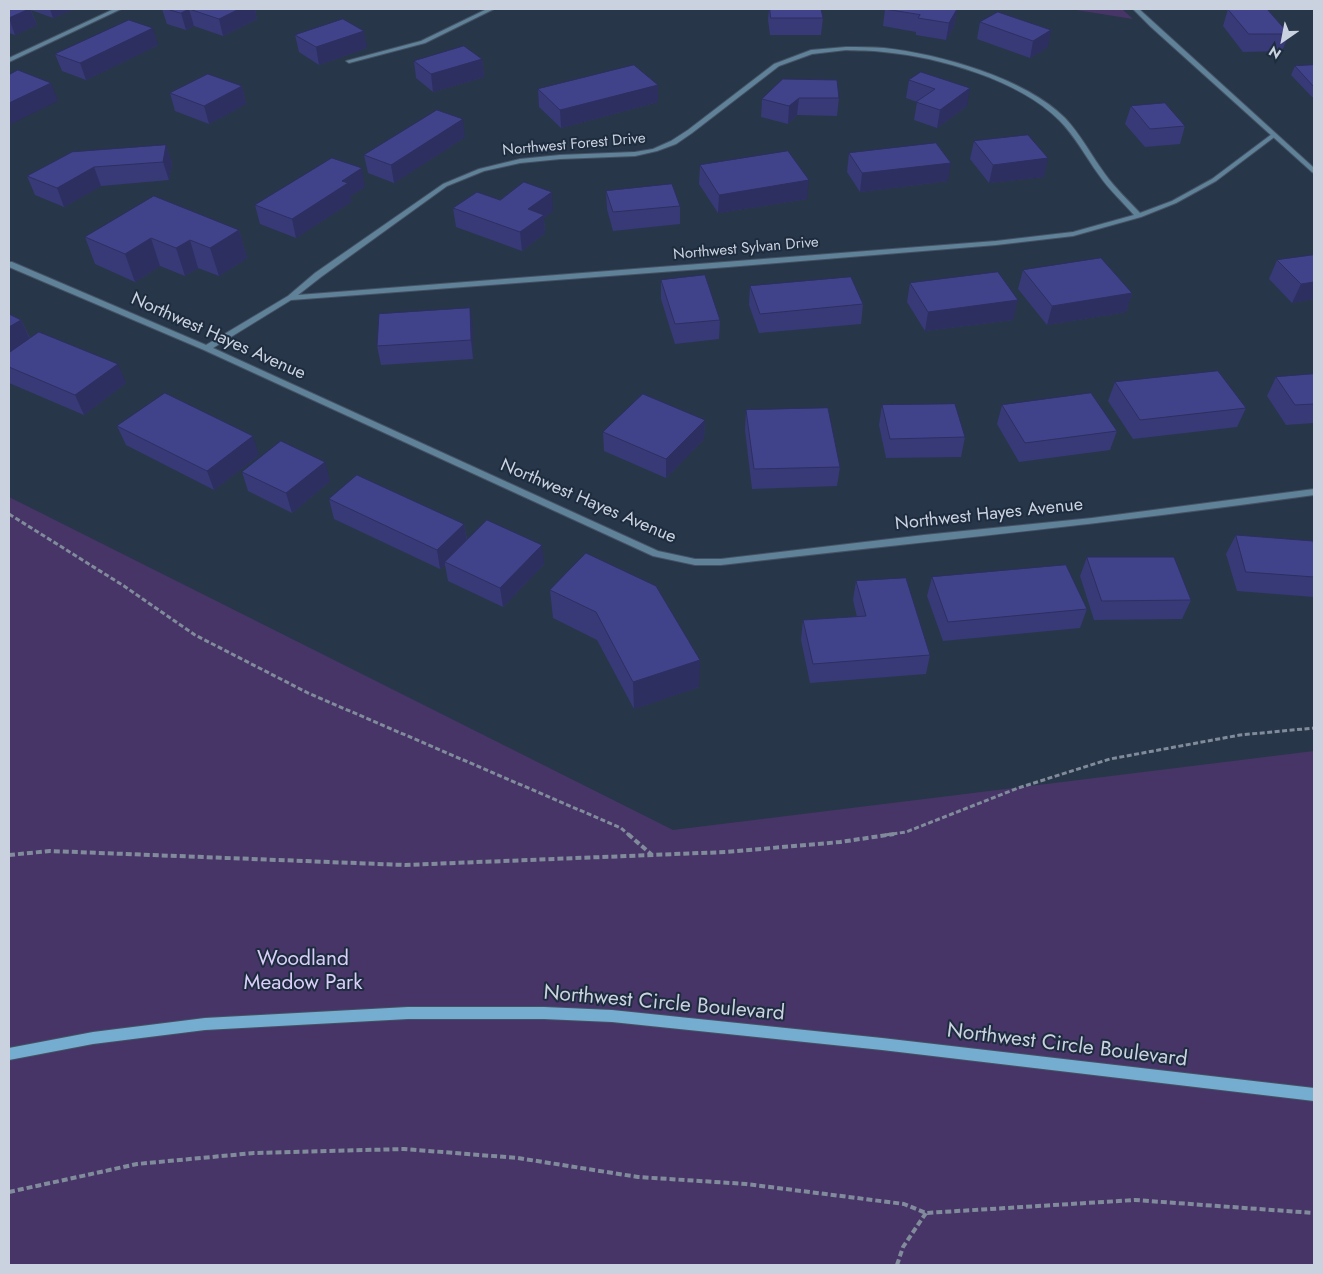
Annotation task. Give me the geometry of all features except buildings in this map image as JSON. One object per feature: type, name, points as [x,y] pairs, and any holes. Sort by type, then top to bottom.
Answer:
[{"type":"main road","name":"Northwest Circle Boulevard","points":[[9,1054],[93,1038],[205,1024],[408,1013],[544,1013],[612,1016],[863,1042],[1314,1095]]},
{"type":"street","points":[[9,60],[118,9]]},
{"type":"street","points":[[349,62],[423,42],[491,9]]},
{"type":"street","points":[[1136,9],[1152,26],[1314,171]]},
{"type":"street","name":"Northwest Forest Drive","points":[[289,298],[445,185],[467,173],[503,164],[653,151],[686,135],[772,66],[792,58],[820,51],[870,49],[924,56],[961,66],[1014,87],[1042,103],[1067,124],[1102,175],[1139,216]]},
{"type":"street","name":"Northwest Sylvan Drive","points":[[208,348],[289,298],[545,280],[996,243],[1073,234],[1139,216],[1174,202],[1214,180],[1274,135]]},
{"type":"street","name":"Northwest Hayes Avenue","points":[[9,264],[208,348],[656,554],[695,562],[722,562],[924,538],[1092,521],[1314,492]]},
{"type":"path","points":[[9,514],[109,576],[196,635],[308,693],[621,828],[652,855]]},
{"type":"path","points":[[9,855],[50,851],[405,865],[726,852],[831,843],[906,832],[1018,788],[1110,759],[1240,735],[1314,728]]},
{"type":"path","points":[[9,1192],[137,1164],[254,1153],[404,1149],[518,1158],[638,1177],[746,1184],[904,1204],[926,1212],[1027,1208],[1135,1200],[1314,1213]]},
{"type":"path","points":[[897,1265],[904,1247],[926,1212]]},
{"type":"green space","points":[[1070,9],[1122,9],[1133,19]]},
{"type":"green space","name":"Woodland Meadow Park","points":[[9,497],[673,830],[1314,751],[1314,1265],[9,1265]]}]
